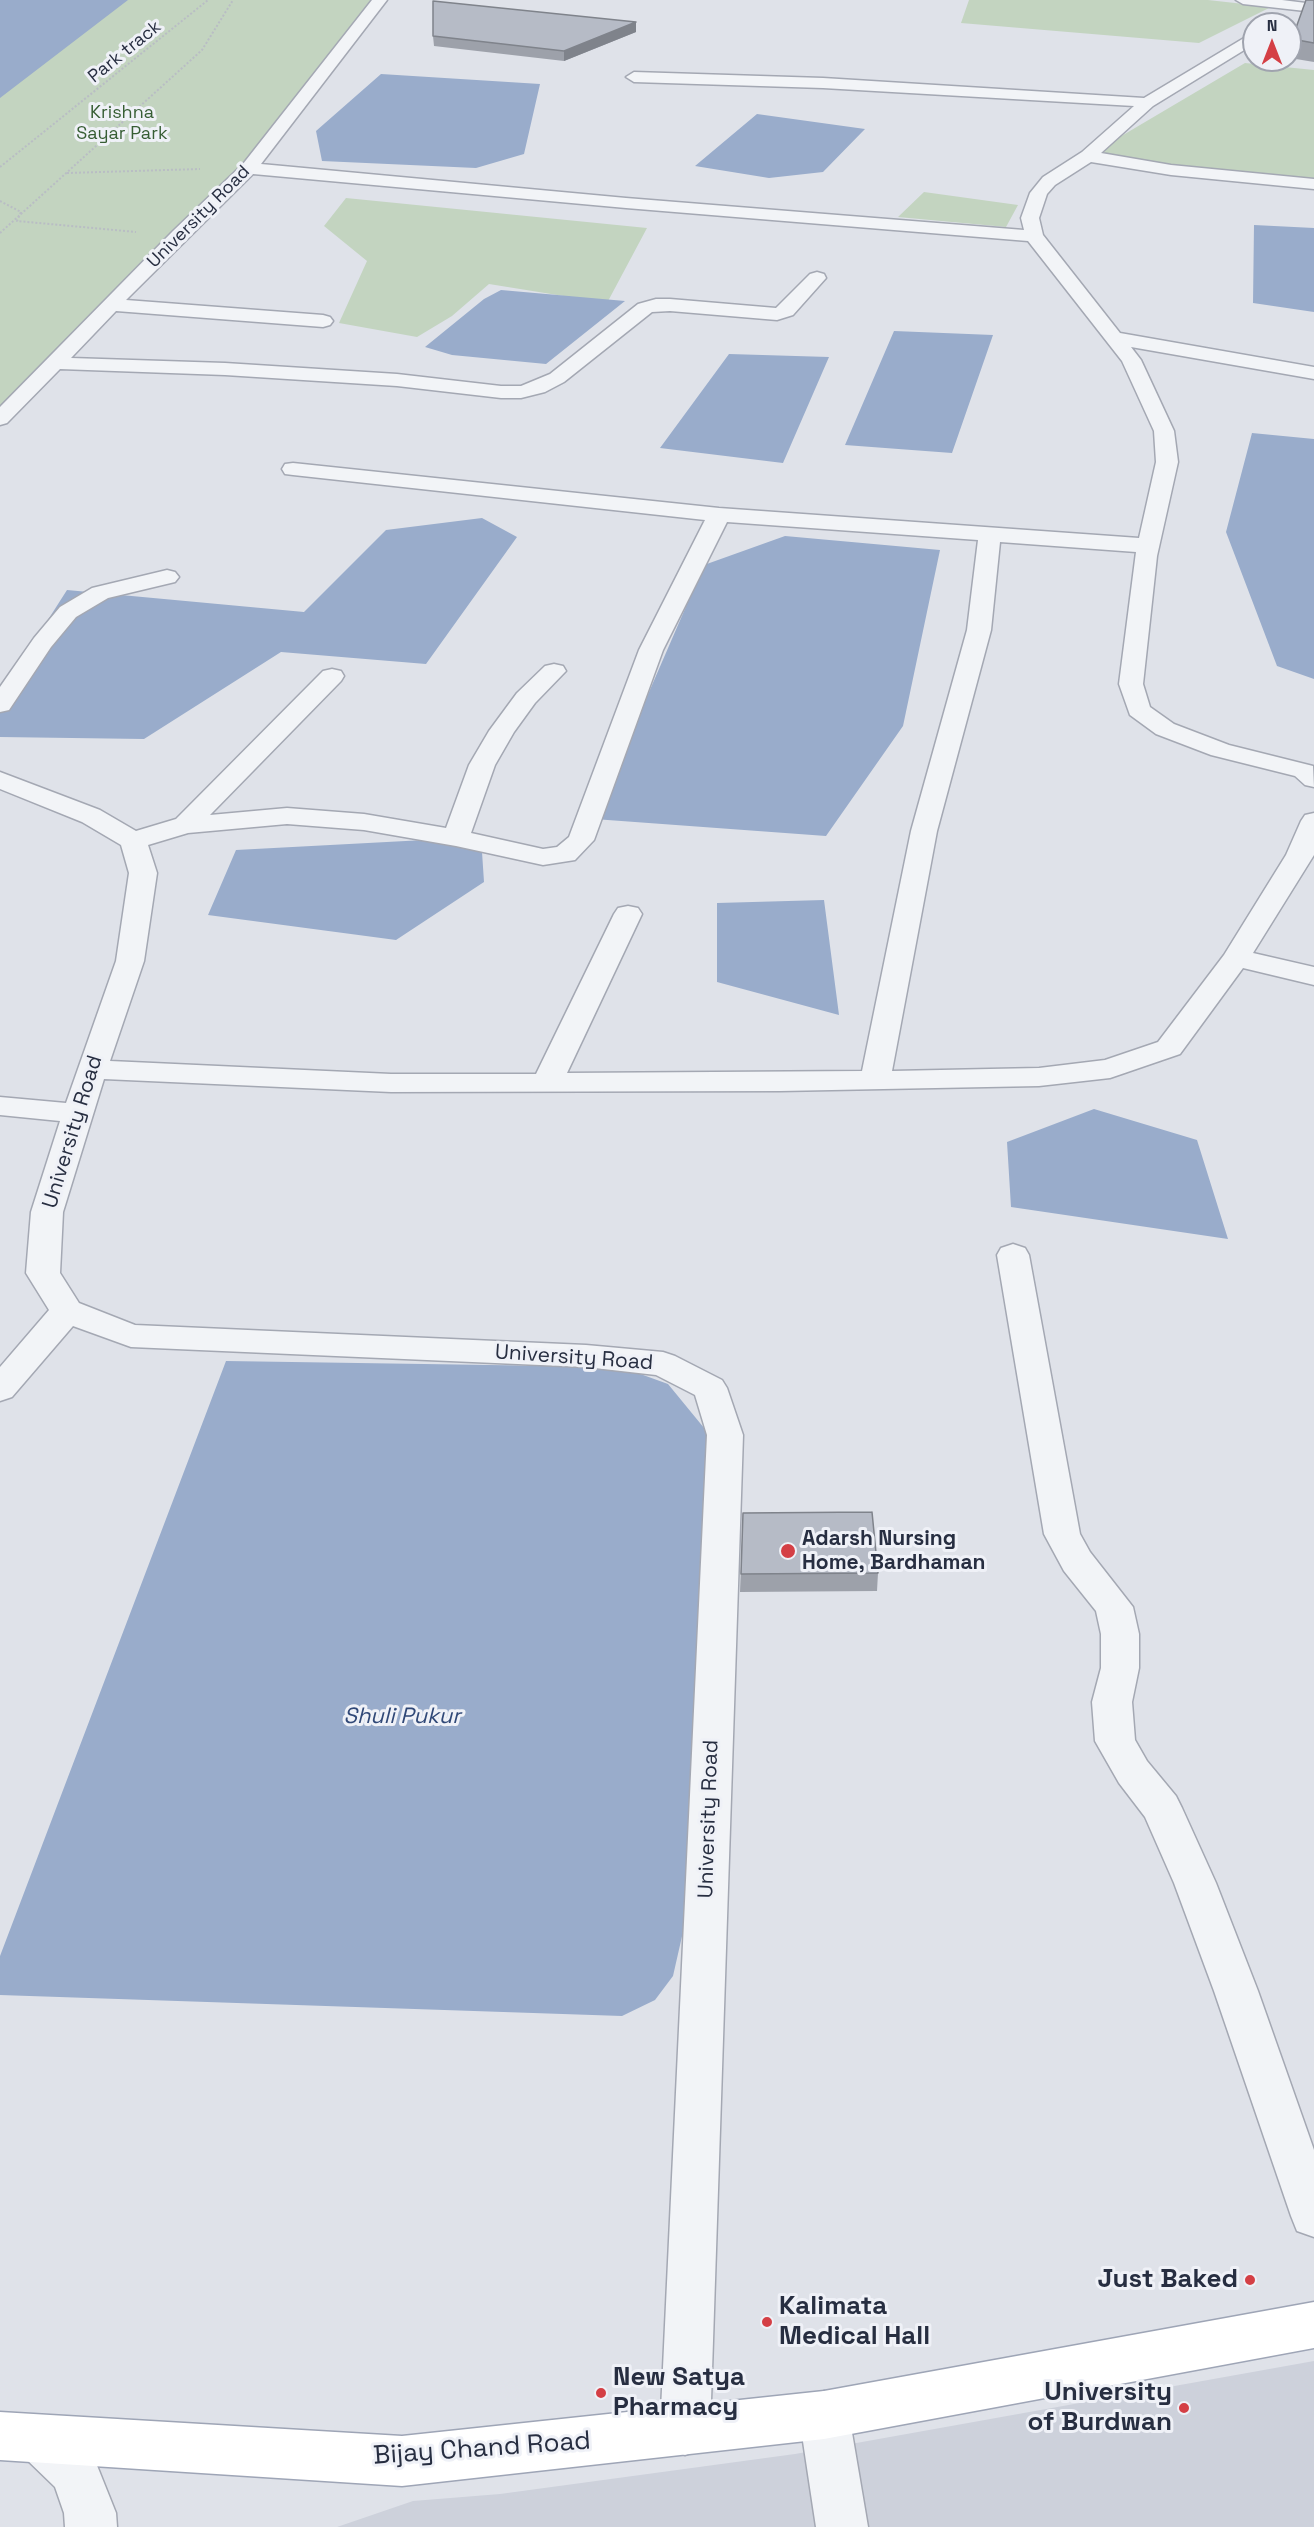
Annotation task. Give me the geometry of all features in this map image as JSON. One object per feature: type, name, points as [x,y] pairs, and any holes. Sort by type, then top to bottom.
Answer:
[{"type":"main road","name":"Bijay Chand Road","points":[[21,2438],[402,2461],[824,2415],[1314,2325]]},
{"type":"street","name":"University Road","points":[[0,419],[57,363],[179,235],[249,168],[380,0]]},
{"type":"street","points":[[1243,0],[1309,5]]},
{"type":"street","points":[[1294,12],[1309,5]]},
{"type":"street","points":[[1242,45],[1147,104],[1088,156],[1049,181],[1039,193],[1030,218],[1034,236],[1131,360],[1164,431],[1167,462],[1149,546],[1131,684],[1139,710],[1165,729],[1220,750],[1304,771],[1314,779]]},
{"type":"street","points":[[634,77],[823,83],[1104,99],[1147,104]]},
{"type":"street","points":[[1088,156],[1171,170],[1314,184]]},
{"type":"street","points":[[249,168],[638,204],[1034,236]]},
{"type":"street","points":[[57,363],[225,369],[397,380],[501,392],[521,392],[538,388],[557,378],[645,308],[670,305],[777,314],[786,311],[817,278]]},
{"type":"street","points":[[112,305],[323,321]]},
{"type":"street","points":[[1113,338],[1314,373]]},
{"type":"street","points":[[293,469],[719,515],[1149,546]]},
{"type":"street","points":[[0,780],[91,816],[133,841],[185,825],[287,816],[364,822],[456,838],[543,857],[565,854],[581,840],[651,650],[719,515]]},
{"type":"street","points":[[875,1080],[924,831],[979,630],[990,535]]},
{"type":"street","points":[[0,705],[42,643],[68,612],[100,594],[136,583],[167,577]]},
{"type":"street","points":[[456,838],[482,765],[502,731],[526,698],[554,671]]},
{"type":"street","points":[[185,825],[332,676]]},
{"type":"street","points":[[92,1069],[391,1083],[547,1083],[1040,1077],[1110,1069],[1169,1048],[1236,958],[1300,855],[1314,821]]},
{"type":"street","name":"University Road","points":[[133,841],[143,873],[130,961],[92,1069],[47,1212],[42,1273],[67,1311],[131,1335],[586,1356],[663,1364],[710,1388],[725,1435],[685,2431]]},
{"type":"street","points":[[547,1083],[628,914]]},
{"type":"street","points":[[1236,958],[1314,976]]},
{"type":"street","points":[[0,1106],[78,1114]]},
{"type":"street","points":[[1013,1255],[1062,1534],[1077,1561],[1113,1607],[1120,1634],[1120,1668],[1112,1702],[1115,1741],[1133,1772],[1162,1808],[1196,1883],[1314,2216]]},
{"type":"street","points":[[0,1389],[67,1311]]},
{"type":"street","points":[[824,2415],[842,2527]]},
{"type":"street","points":[[21,2438],[74,2471],[90,2513],[91,2527]]},
{"type":"path","name":"Park track","points":[[0,167],[208,0]]},
{"type":"path","points":[[1,231],[202,50],[233,0]]},
{"type":"path","points":[[66,173],[249,168]]},
{"type":"path","points":[[0,201],[15,208],[21,212],[20,214]]},
{"type":"path","points":[[1,231],[17,221],[20,214]]},
{"type":"path","points":[[17,221],[179,235]]},
{"type":"shaded area","name":"University of Burdwan","points":[[1314,2361],[1314,2527],[337,2527],[413,2501],[500,2494],[795,2454]]},
{"type":"green space","name":"Krishna Sayar Park","points":[[0,0],[380,0],[249,168],[0,418]]},
{"type":"green space","points":[[969,0],[1208,0],[1271,7],[1261,12],[1242,12],[1242,22],[1199,43],[961,23]]},
{"type":"green space","points":[[1242,65],[1242,72],[1314,70],[1314,178],[1170,168],[1096,151]]},
{"type":"green space","points":[[924,192],[1018,205],[1006,227],[898,217]]},
{"type":"green space","points":[[346,198],[647,228],[607,303],[489,284],[452,316],[417,337],[339,323],[367,261],[324,226]]},
{"type":"water","points":[[0,0],[128,0],[0,98]]},
{"type":"water","points":[[381,74],[540,84],[524,154],[476,168],[322,161],[316,131]]},
{"type":"water","points":[[757,114],[865,129],[823,172],[769,178],[695,166]]},
{"type":"water","points":[[1254,225],[1314,228],[1314,312],[1253,303]]},
{"type":"water","points":[[501,290],[625,301],[546,364],[452,355],[425,347],[484,299]]},
{"type":"water","points":[[894,331],[993,335],[952,453],[845,445]]},
{"type":"water","points":[[729,354],[829,357],[783,463],[660,448]]},
{"type":"water","points":[[1252,433],[1314,439],[1314,679],[1277,666],[1226,532]]},
{"type":"water","points":[[482,518],[517,537],[426,664],[281,652],[144,739],[0,737],[0,695],[67,590],[304,612],[386,530]]},
{"type":"water","points":[[785,536],[940,550],[903,726],[826,836],[594,819],[704,565]]},
{"type":"water","points":[[481,837],[484,882],[396,940],[208,915],[236,850]]},
{"type":"water","points":[[824,900],[839,1015],[717,982],[717,903]]},
{"type":"water","points":[[1094,1109],[1197,1140],[1228,1239],[1011,1207],[1007,1142]]},
{"type":"water","name":"Shuli Pukur","points":[[226,1361],[621,1367],[668,1384],[709,1434],[685,1923],[673,1976],[655,2000],[622,2016],[0,1995],[0,1956]]},
{"type":"building","points":[[1306,0],[1314,0],[1314,43],[1302,41],[1302,12]]},
{"type":"building","points":[[433,1],[636,22],[564,51],[433,36]]},
{"type":"building","points":[[872,1512],[878,1573],[741,1574],[743,1513]]},
{"type":"place","name":"Adarsh Nursing Home, Bardhaman","points":[[788,1551]]},
{"type":"place","name":"Just Baked","points":[[1250,2280]]},
{"type":"place","name":"Kalimata Medical Hall","points":[[767,2322]]},
{"type":"place","name":"New Satya Pharmacy","points":[[601,2393]]},
{"type":"place","name":"University of Burdwan","points":[[1184,2408]]}]
